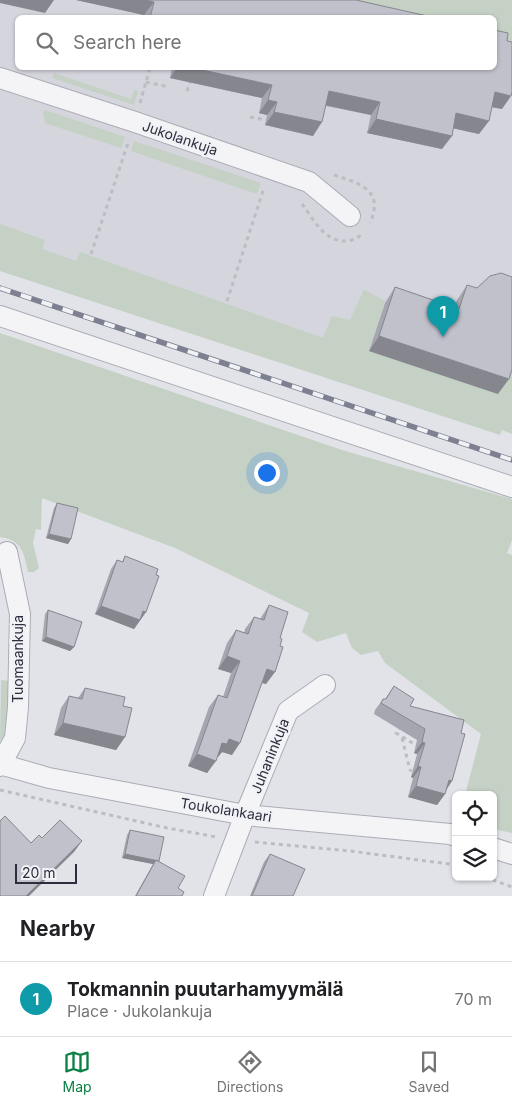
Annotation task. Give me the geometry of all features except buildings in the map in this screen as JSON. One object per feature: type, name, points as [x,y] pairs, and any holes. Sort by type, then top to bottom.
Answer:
[{"type":"street","name":"Jukolankuja","points":[[0,78],[135,122],[308,182],[350,216]]},
{"type":"street","points":[[0,316],[512,487]]},
{"type":"street","name":"Tuomaankuja","points":[[0,765],[15,738],[18,707],[20,614],[7,552]]},
{"type":"street","name":"Juhaninkuja","points":[[214,896],[288,711],[325,685]]},
{"type":"street","name":"Toukolankaari","points":[[0,765],[49,778],[245,816],[452,835]]},
{"type":"street","points":[[497,849],[512,854]]},
{"type":"path","points":[[91,254],[135,122],[149,70]]},
{"type":"path","points":[[146,82],[169,88]]},
{"type":"path","points":[[187,92],[190,82]]},
{"type":"path","points":[[250,117],[266,120]]},
{"type":"path","points":[[227,301],[267,180]]},
{"type":"path","points":[[402,725],[396,734],[416,745]]},
{"type":"path","points":[[402,737],[410,770],[412,771]]},
{"type":"path","points":[[496,881],[512,887]]},
{"type":"shaded area","points":[[0,0],[502,0],[512,3],[512,409],[0,237]]},
{"type":"green space","points":[[343,0],[512,0],[512,57],[497,47],[497,15],[361,15]]},
{"type":"green space","points":[[54,73],[131,99],[134,90],[138,91],[134,105],[52,78]]},
{"type":"green space","points":[[45,110],[125,137],[121,148],[45,123],[43,112]]},
{"type":"green space","points":[[134,141],[261,183],[257,194],[131,151]]},
{"type":"green space","points":[[0,224],[45,240],[42,249],[76,261],[80,252],[323,338],[332,316],[350,320],[364,290],[385,301],[369,350],[512,352],[512,434],[502,430],[500,435],[0,271]]},
{"type":"green space","points":[[0,333],[342,450],[512,499],[512,540],[507,553],[512,555],[512,833],[497,830],[497,791],[466,791],[481,734],[385,663],[378,651],[361,655],[352,648],[346,633],[317,642],[302,632],[309,613],[175,548],[42,498],[41,530],[36,529],[33,543],[39,568],[34,572],[28,572],[21,548],[13,541],[0,537]]},
{"type":"green space","points":[[1,680],[10,681],[6,731],[0,741]]},
{"type":"railway","points":[[0,288],[512,460]]},
{"type":"place","name":"Tokmannin puutarhamyymälä","points":[[443,337]]}]
